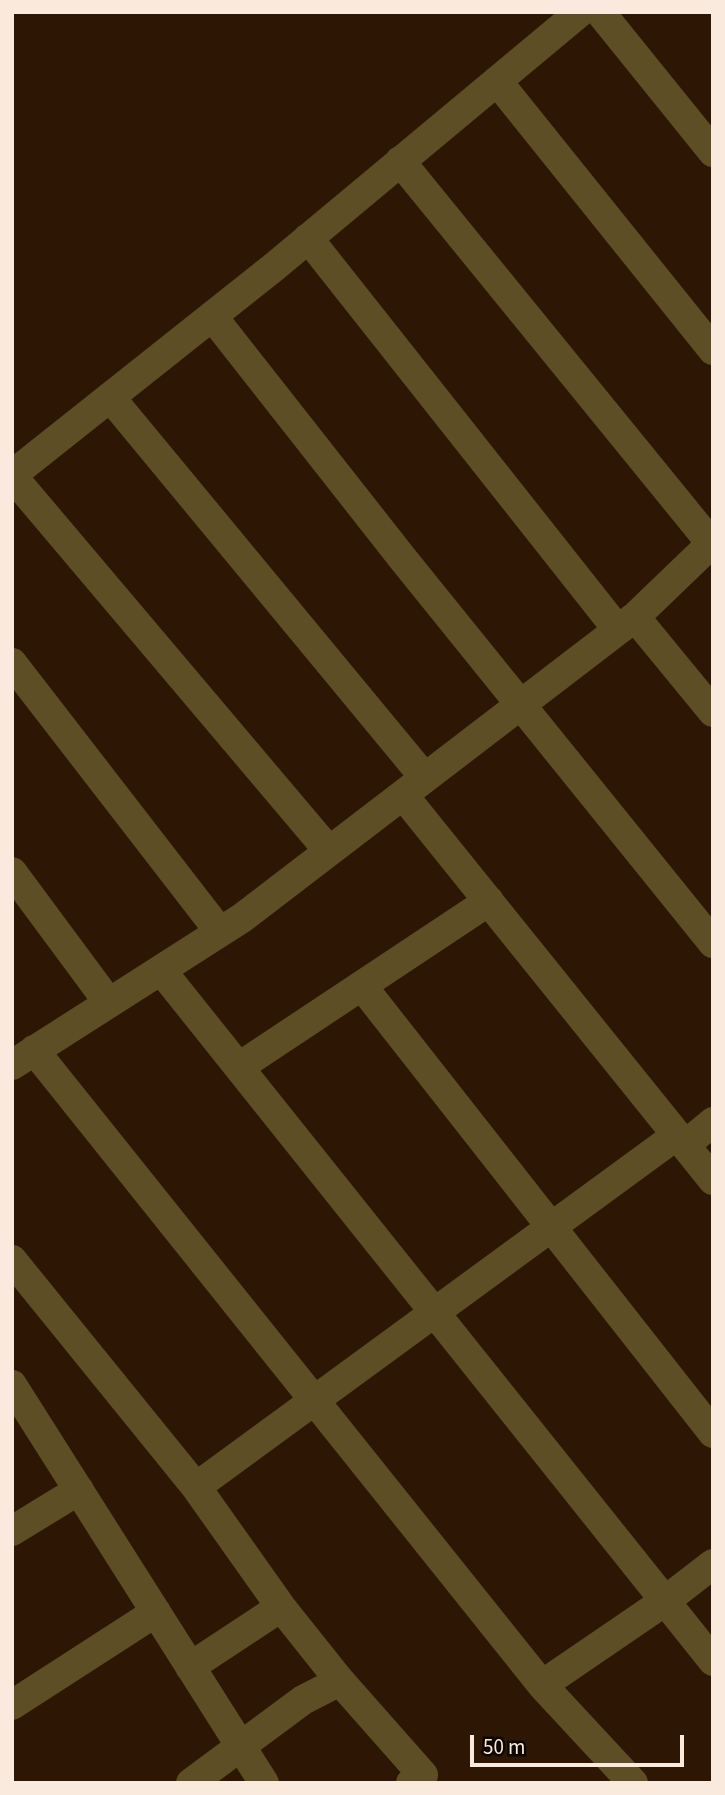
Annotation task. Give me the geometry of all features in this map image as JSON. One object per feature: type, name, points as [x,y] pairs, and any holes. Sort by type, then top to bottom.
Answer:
[{"type":"street","points":[[330,851],[12,475],[308,238],[580,12]]},
{"type":"street","points":[[600,12],[713,152]]},
{"type":"street","points":[[497,81],[713,350]]},
{"type":"street","points":[[400,162],[712,543],[627,623],[242,918],[23,1057],[314,1400],[542,1685],[633,1783]]},
{"type":"street","points":[[308,238],[627,623],[713,712]]},
{"type":"street","points":[[212,316],[713,943]]},
{"type":"street","points":[[110,397],[414,787],[489,901],[713,1180]]},
{"type":"street","points":[[12,663],[220,932]]},
{"type":"street","points":[[12,872],[109,1003]]},
{"type":"street","points":[[239,1067],[489,901]]},
{"type":"street","points":[[161,970],[713,1661]]},
{"type":"street","points":[[362,986],[713,1433]]},
{"type":"street","points":[[196,1487],[551,1227],[681,1140],[713,1122]]},
{"type":"street","points":[[12,1260],[196,1487],[281,1607],[425,1780]]},
{"type":"street","points":[[12,1385],[264,1783]]},
{"type":"street","points":[[12,1531],[79,1490]]},
{"type":"street","points":[[542,1685],[665,1601],[713,1564]]},
{"type":"street","points":[[190,1667],[281,1607]]},
{"type":"street","points":[[12,1705],[156,1612]]},
{"type":"street","points":[[191,1783],[303,1700],[340,1681]]}]
